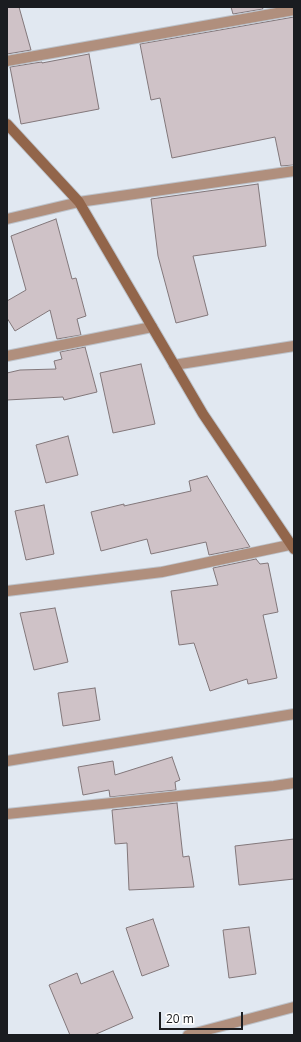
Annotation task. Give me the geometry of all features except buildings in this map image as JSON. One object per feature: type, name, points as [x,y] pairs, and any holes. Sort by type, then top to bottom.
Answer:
[{"type":"street","points":[[7,61],[294,10]]},
{"type":"street","points":[[7,124],[79,202],[202,414],[293,546],[162,572],[7,591]]},
{"type":"street","points":[[7,219],[79,202],[294,171]]},
{"type":"street","points":[[7,356],[152,327]]},
{"type":"street","points":[[174,365],[294,346]]},
{"type":"street","points":[[7,761],[294,714]]},
{"type":"street","points":[[7,814],[294,783]]},
{"type":"street","points":[[188,1035],[294,1007]]}]
